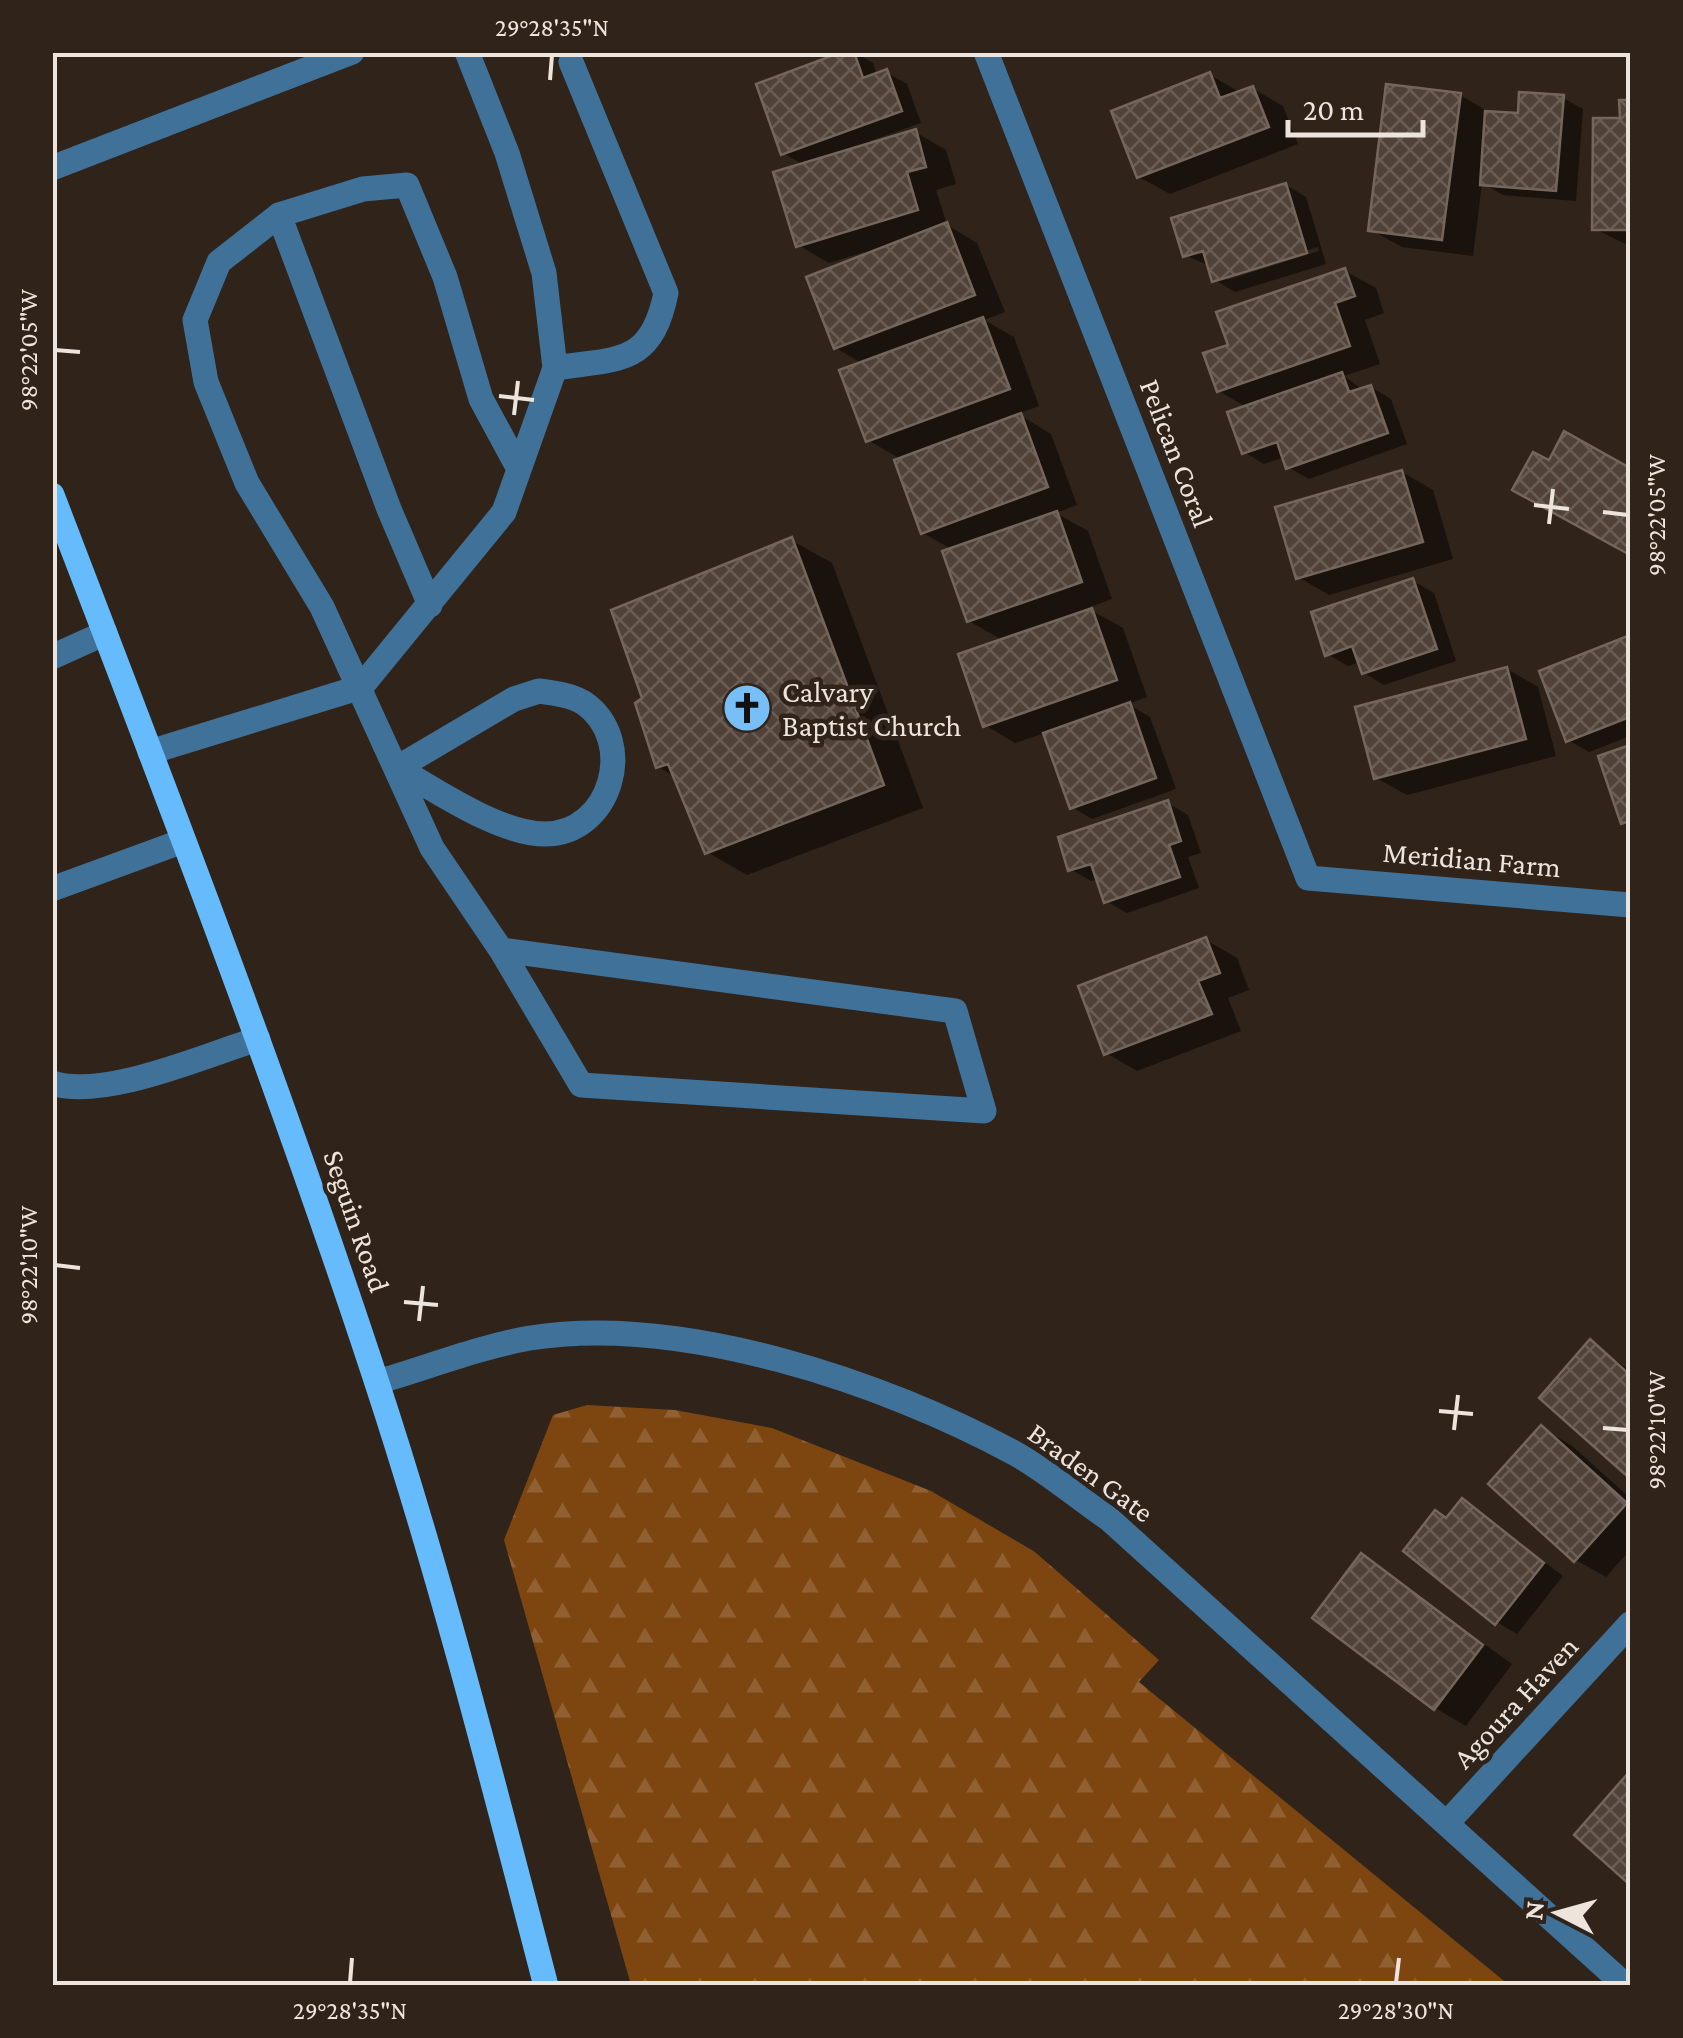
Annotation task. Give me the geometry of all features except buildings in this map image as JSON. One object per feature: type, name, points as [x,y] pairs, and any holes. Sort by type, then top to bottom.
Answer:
[{"type":"main road","name":"Seguin Road","points":[[52,494],[258,1039],[376,1382],[488,1764],[546,1986]]},
{"type":"street","points":[[52,168],[352,52]]},
{"type":"street","points":[[150,752],[361,687],[504,512],[555,368],[544,274],[506,153],[467,52]]},
{"type":"street","name":"Pelican Coral","points":[[986,52],[1308,878]]},
{"type":"street","points":[[555,368],[617,358],[645,347],[659,326],[666,294],[571,62]]},
{"type":"street","points":[[501,950],[955,1011],[984,1111],[581,1086],[501,950],[432,848],[322,607],[246,484],[206,382],[195,320],[218,262],[279,214],[362,189],[407,184],[444,277],[480,399],[519,469]]},
{"type":"street","points":[[279,214],[389,509],[430,605]]},
{"type":"street","points":[[52,657],[105,633]]},
{"type":"street","points":[[539,691],[584,704],[600,720],[616,766],[601,804],[586,819],[570,830],[543,834],[518,829],[462,805],[397,768],[514,700],[539,691]]},
{"type":"street","points":[[52,889],[183,841]]},
{"type":"street","name":"Meridian Farm","points":[[1308,878],[1630,905]]},
{"type":"street","points":[[52,1084],[65,1087],[125,1080],[258,1039]]},
{"type":"street","name":"Braden Gate","points":[[376,1382],[529,1338],[621,1332],[758,1352],[924,1410],[1018,1455],[1109,1519],[1626,1986]]},
{"type":"street","name":"Agoura Haven","points":[[1447,1823],[1630,1624]]},
{"type":"green space","points":[[587,1405],[675,1410],[772,1428],[931,1491],[1035,1552],[1159,1660],[1139,1682],[1509,1985],[631,1985],[504,1540],[553,1415]]},
{"type":"place","name":"Calvary Baptist Church","points":[[747,708]]}]
